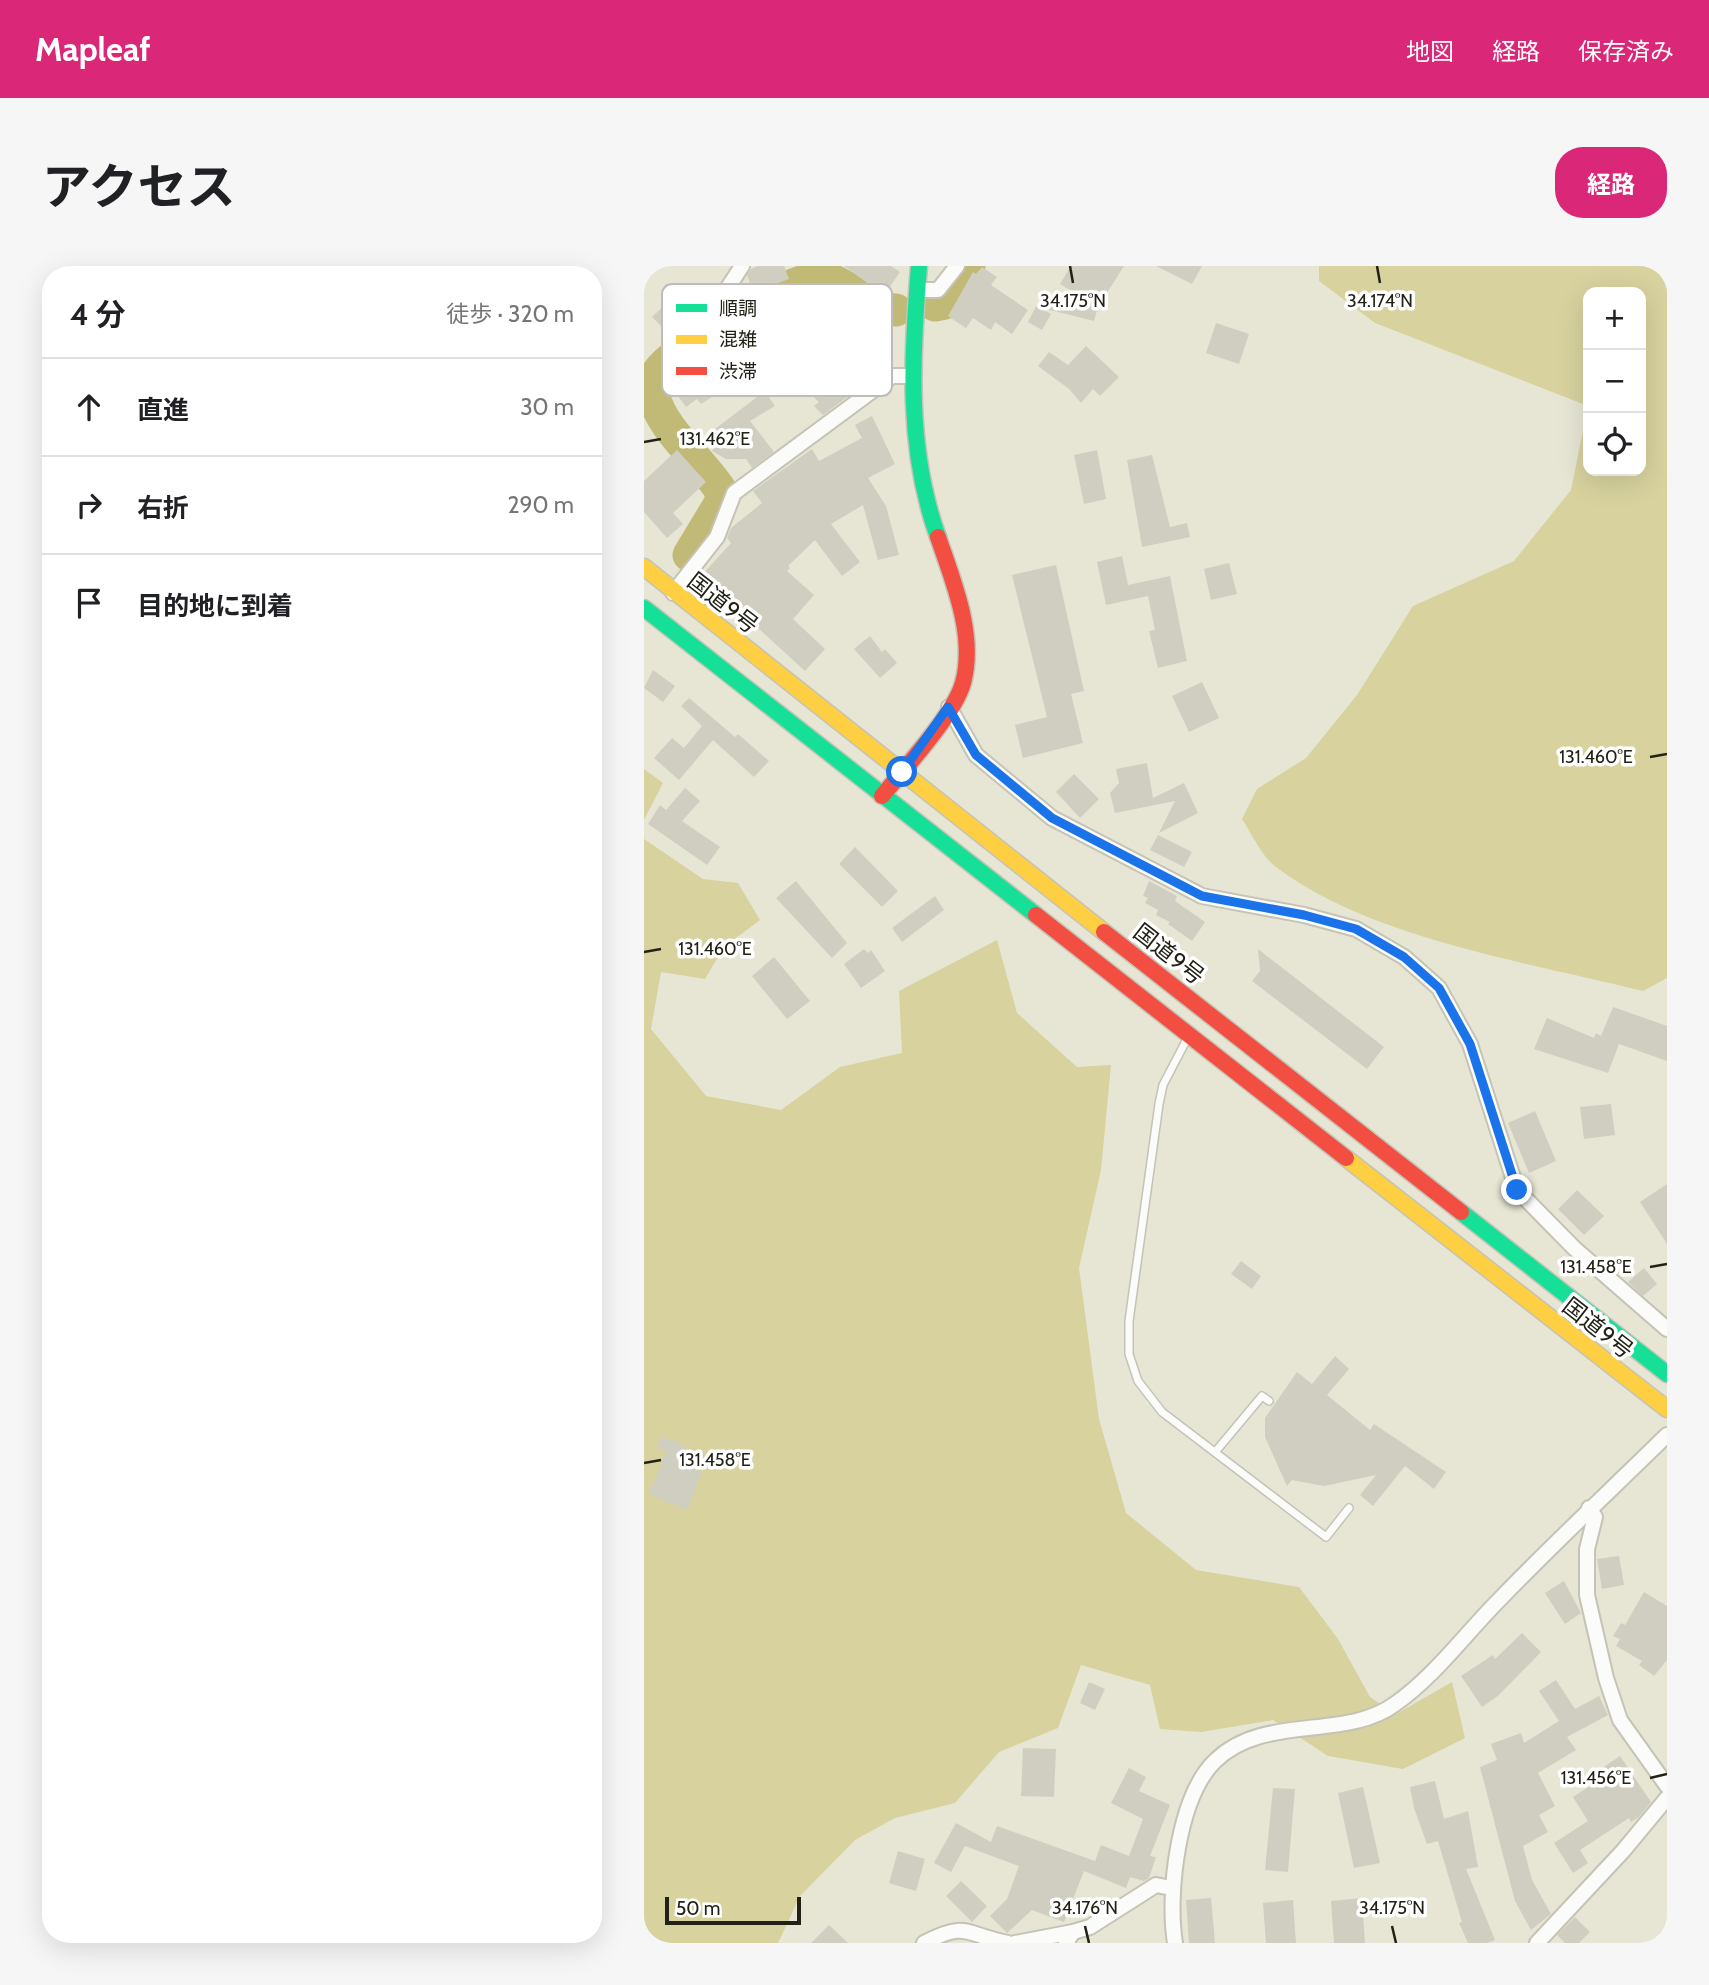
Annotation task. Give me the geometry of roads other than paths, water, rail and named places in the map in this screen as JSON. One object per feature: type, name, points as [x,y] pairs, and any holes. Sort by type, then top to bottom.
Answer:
[{"type":"main road","points":[[883,796],[962,687],[967,654],[963,620],[928,511],[920,473],[911,376],[919,266]]},
{"type":"main road","name":"国道9号","points":[[644,567],[673,593],[1667,1374]]},
{"type":"main road","name":"国道9号","points":[[644,608],[1667,1409]]},
{"type":"street","points":[[730,284],[742,266]]},
{"type":"street","points":[[917,290],[938,290],[957,266]]},
{"type":"street","points":[[892,376],[911,376]]},
{"type":"street","points":[[673,593],[716,537],[734,493],[865,396]]},
{"type":"street","points":[[948,707],[976,755],[1052,818],[1202,896],[1304,915],[1356,929],[1404,957],[1439,988],[1470,1044],[1517,1190],[1574,1248],[1667,1329]]},
{"type":"street","points":[[1175,1943],[1171,1888],[1177,1847],[1199,1785],[1213,1763],[1233,1746],[1245,1742],[1291,1728],[1365,1718],[1394,1706],[1589,1508],[1667,1435]]},
{"type":"street","points":[[1589,1508],[1595,1517],[1587,1549],[1587,1595],[1606,1678],[1620,1720],[1667,1786]]},
{"type":"street","points":[[1537,1943],[1623,1851],[1667,1798]]},
{"type":"street","points":[[1015,1943],[1070,1938],[1156,1885],[1171,1888]]},
{"type":"street","points":[[924,1943],[953,1929],[970,1930],[1008,1943]]},
{"type":"lane","points":[[1189,1035],[1163,1085],[1159,1104],[1129,1321],[1129,1354],[1138,1381],[1162,1412],[1326,1536],[1349,1508]]},
{"type":"lane","points":[[1216,1451],[1262,1396],[1269,1401]]},
{"type":"waterway","points":[[935,305],[945,303],[969,266]]},
{"type":"waterway","points":[[797,284],[818,278],[841,284]]},
{"type":"waterway","points":[[892,309],[896,310]]},
{"type":"waterway","points":[[662,368],[654,382],[654,396],[658,408],[674,433],[721,491],[721,502],[689,555]]}]
